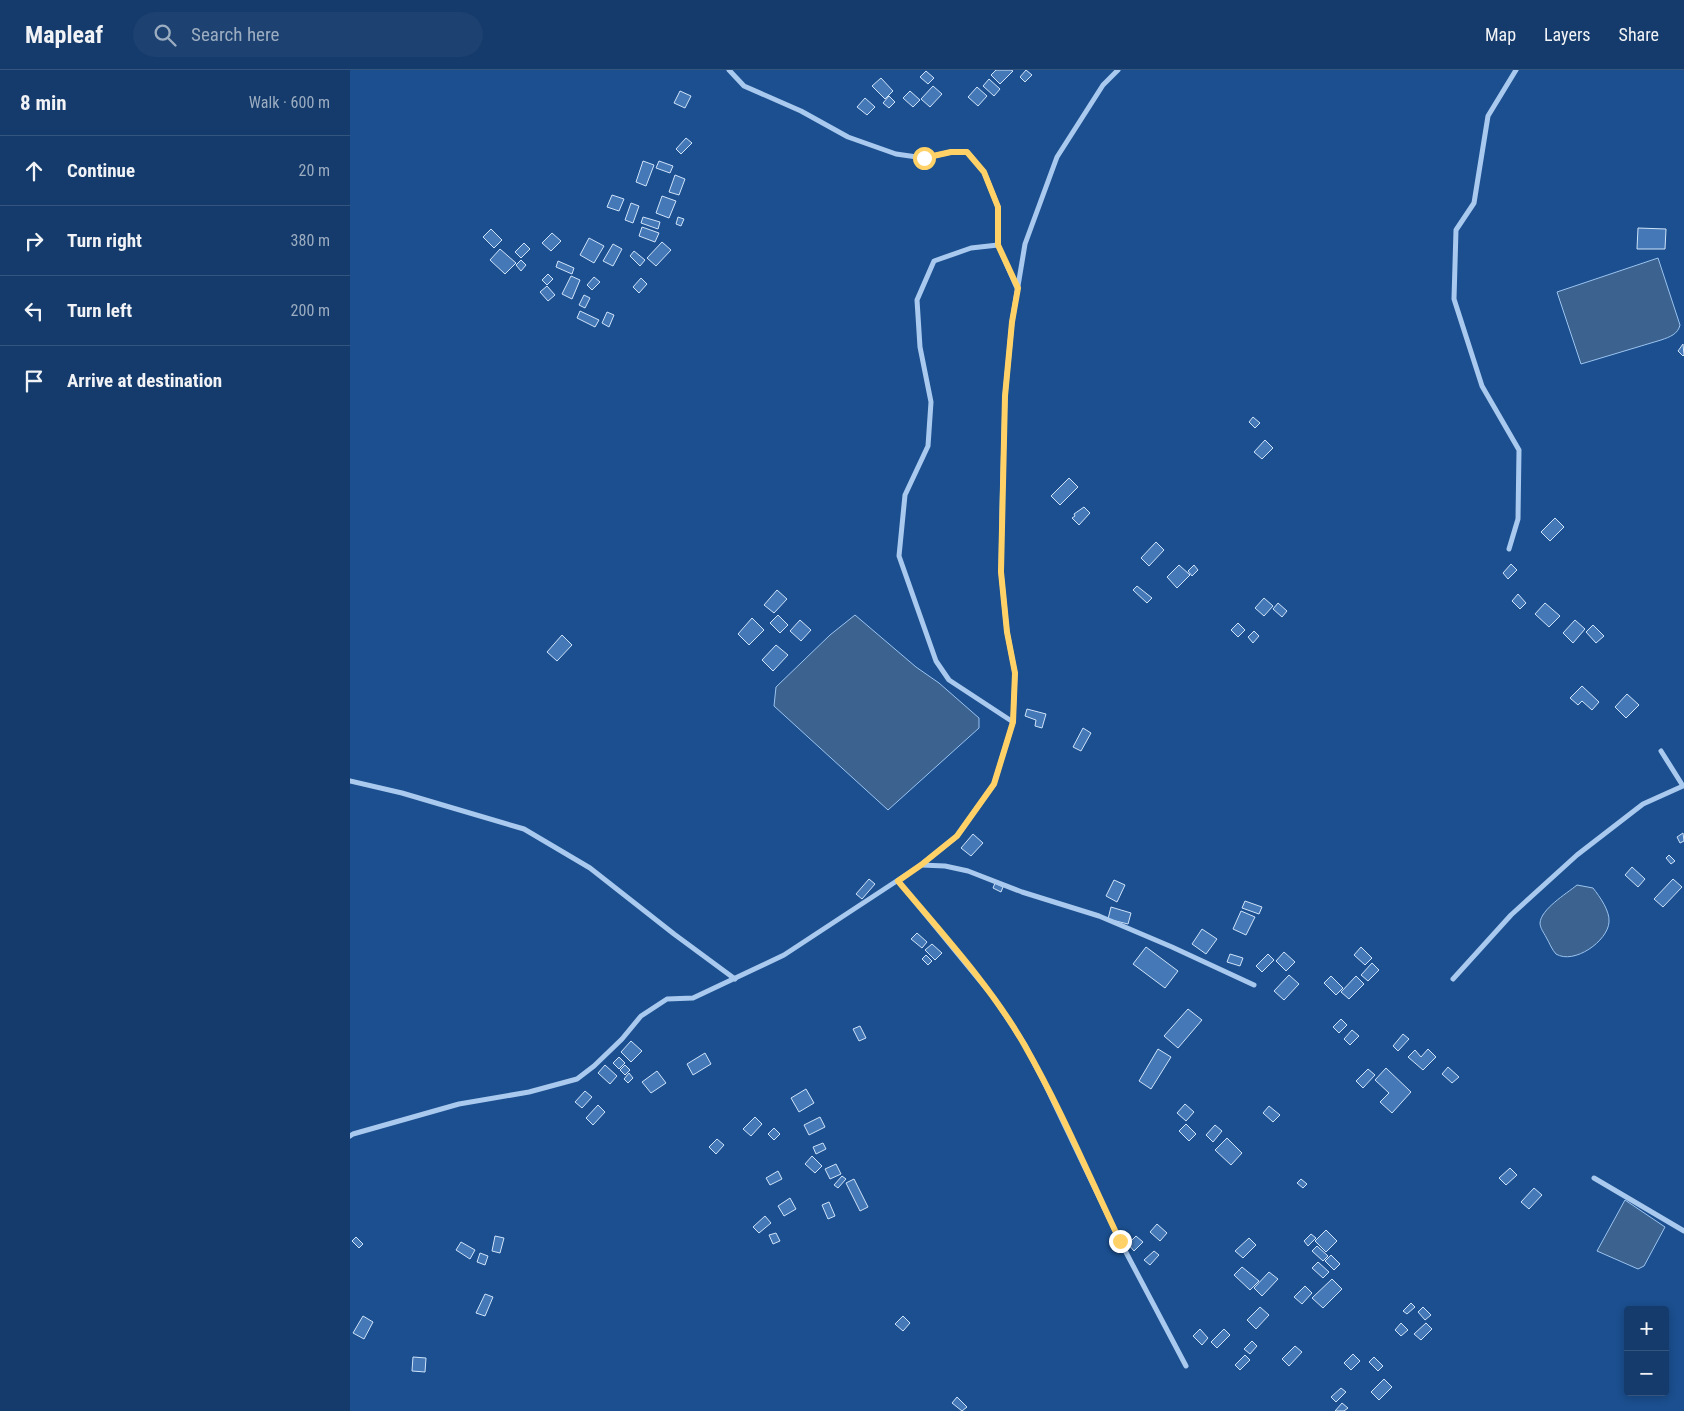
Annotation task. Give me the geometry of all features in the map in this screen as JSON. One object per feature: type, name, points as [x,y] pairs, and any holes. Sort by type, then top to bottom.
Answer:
[{"type":"street","points":[[729,70],[744,86],[801,111],[848,137],[896,154],[924,158],[951,152],[967,152],[984,172],[998,207],[998,245],[1018,288]]},
{"type":"street","points":[[350,1136],[459,1104],[529,1092],[577,1078],[594,1066],[615,1046],[642,1016],[667,999],[693,998],[784,955],[898,881],[957,836],[994,784],[1013,722],[1015,673],[1007,632],[1001,572],[1005,396],[1012,322],[1025,244],[1057,157],[1103,85],[1118,70]]},
{"type":"street","points":[[1509,549],[1518,519],[1519,450],[1482,386],[1454,299],[1456,230],[1474,203],[1488,116],[1516,70]]},
{"type":"street","points":[[998,245],[971,248],[934,261],[917,300],[920,347],[931,402],[929,437],[928,446],[905,495],[898,556],[936,661],[944,674],[949,680],[1013,722]]},
{"type":"street","points":[[1453,979],[1511,916],[1577,855],[1643,804],[1684,786],[1661,750]]},
{"type":"street","points":[[350,781],[402,793],[524,829],[590,868],[735,979]]},
{"type":"street","points":[[921,865],[945,866],[968,871],[1022,892],[1099,916],[1254,985]]},
{"type":"street","points":[[898,881],[988,991],[1025,1045],[1120,1241],[1186,1366]]},
{"type":"street","points":[[1594,1178],[1684,1231]]},
{"type":"water","points":[[1658,258],[1680,325],[1677,331],[1664,339],[1581,364],[1557,292]]},
{"type":"water","points":[[855,615],[979,718],[979,728],[888,810],[774,706],[776,687],[830,635]]},
{"type":"water","points":[[1577,885],[1593,888],[1606,909],[1609,922],[1603,937],[1597,943],[1580,954],[1563,957],[1556,954],[1553,950],[1541,929],[1540,923],[1541,918],[1549,907]]},
{"type":"water","points":[[1625,1200],[1665,1227],[1644,1266],[1638,1269],[1597,1251]]},
{"type":"building","points":[[996,70],[1013,71],[1000,84],[991,75]]},
{"type":"building","points":[[1026,70],[1032,75],[1025,82],[1020,77]]},
{"type":"building","points":[[926,71],[934,78],[928,84],[920,77]]},
{"type":"building","points":[[881,78],[893,91],[885,99],[872,86]]},
{"type":"building","points":[[989,79],[1000,89],[994,96],[983,86]]},
{"type":"building","points":[[933,86],[942,94],[930,107],[921,99]]},
{"type":"building","points":[[977,87],[987,96],[978,106],[968,97]]},
{"type":"building","points":[[680,91],[691,96],[685,108],[674,103]]},
{"type":"building","points":[[910,91],[920,100],[913,107],[903,98]]},
{"type":"building","points":[[889,96],[895,102],[889,108],[883,103]]},
{"type":"building","points":[[865,98],[875,107],[867,115],[857,107]]},
{"type":"building","points":[[686,138],[692,143],[681,154],[676,149]]},
{"type":"building","points":[[643,161],[654,165],[646,186],[636,182]]},
{"type":"building","points":[[659,161],[673,166],[670,173],[656,168]]},
{"type":"building","points":[[675,175],[685,179],[679,195],[669,192]]},
{"type":"building","points":[[612,195],[624,199],[619,211],[607,207]]},
{"type":"building","points":[[662,196],[676,201],[669,218],[656,213]]},
{"type":"building","points":[[631,203],[639,206],[633,223],[625,220]]},
{"type":"building","points":[[643,217],[660,222],[658,229],[641,223]]},
{"type":"building","points":[[678,217],[684,219],[681,226],[676,224]]},
{"type":"building","points":[[642,227],[659,233],[655,242],[639,236]]},
{"type":"building","points":[[1638,228],[1666,229],[1665,249],[1637,249]]},
{"type":"building","points":[[491,229],[502,240],[494,248],[483,237]]},
{"type":"building","points":[[552,233],[561,241],[551,251],[542,243]]},
{"type":"building","points":[[589,238],[604,246],[594,263],[580,255]]},
{"type":"building","points":[[662,242],[671,250],[656,266],[647,258]]},
{"type":"building","points":[[524,243],[530,249],[521,258],[515,252]]},
{"type":"building","points":[[613,244],[622,249],[613,266],[603,261]]},
{"type":"building","points":[[500,249],[516,263],[505,274],[490,260]]},
{"type":"building","points":[[634,251],[645,260],[640,266],[630,256]]},
{"type":"building","points":[[521,260],[526,265],[521,271],[516,265]]},
{"type":"building","points":[[558,261],[574,268],[572,274],[556,267]]},
{"type":"building","points":[[548,274],[553,279],[547,285],[542,280]]},
{"type":"building","points":[[571,276],[580,280],[572,299],[562,294]]},
{"type":"building","points":[[594,277],[600,282],[592,290],[587,285]]},
{"type":"building","points":[[641,278],[647,284],[639,293],[633,287]]},
{"type":"building","points":[[547,286],[555,295],[548,301],[540,292]]},
{"type":"building","points":[[584,295],[590,298],[585,308],[579,305]]},
{"type":"building","points":[[580,311],[599,320],[595,327],[577,318]]},
{"type":"building","points":[[607,312],[614,315],[609,327],[602,323]]},
{"type":"building","points":[[1683,344],[1684,355],[1683,356],[1678,351]]},
{"type":"building","points":[[1253,417],[1260,423],[1255,428],[1249,422]]},
{"type":"building","points":[[1265,440],[1273,448],[1262,459],[1254,452]]},
{"type":"building","points":[[1069,478],[1078,487],[1060,505],[1051,496]]},
{"type":"building","points":[[1084,507],[1090,513],[1079,525],[1072,518],[1075,516],[1074,514]]},
{"type":"building","points":[[1555,518],[1564,527],[1550,541],[1541,532]]},
{"type":"building","points":[[1156,542],[1164,550],[1149,566],[1141,558]]},
{"type":"building","points":[[1511,564],[1517,570],[1508,579],[1503,573]]},
{"type":"building","points":[[1179,565],[1190,575],[1177,588],[1167,577]]},
{"type":"building","points":[[1194,565],[1198,570],[1192,576],[1188,571]]},
{"type":"building","points":[[1137,586],[1152,598],[1147,603],[1133,590]]},
{"type":"building","points":[[777,590],[787,599],[774,613],[764,605]]},
{"type":"building","points":[[1518,594],[1526,603],[1520,609],[1512,601]]},
{"type":"building","points":[[1264,598],[1273,606],[1264,616],[1255,608]]},
{"type":"building","points":[[1278,603],[1287,611],[1282,617],[1273,609]]},
{"type":"building","points":[[1545,603],[1560,616],[1549,627],[1535,614]]},
{"type":"building","points":[[778,615],[788,625],[780,633],[770,623]]},
{"type":"building","points":[[752,618],[764,630],[749,645],[738,634]]},
{"type":"building","points":[[800,620],[811,630],[801,641],[790,631]]},
{"type":"building","points":[[1575,620],[1585,629],[1573,643],[1563,633]]},
{"type":"building","points":[[1238,623],[1245,630],[1238,637],[1231,630]]},
{"type":"building","points":[[1593,625],[1604,636],[1596,643],[1586,632]]},
{"type":"building","points":[[1254,631],[1259,636],[1253,643],[1248,637]]},
{"type":"building","points":[[562,635],[572,645],[557,661],[547,652]]},
{"type":"building","points":[[776,645],[788,655],[773,671],[762,660]]},
{"type":"building","points":[[1582,686],[1599,702],[1592,710],[1582,701],[1578,705],[1570,698]]},
{"type":"building","points":[[1627,694],[1639,705],[1626,718],[1615,707]]},
{"type":"building","points":[[1027,709],[1046,714],[1042,728],[1035,726],[1036,720],[1025,716]]},
{"type":"building","points":[[1083,728],[1091,733],[1081,751],[1073,747]]},
{"type":"building","points":[[1683,833],[1684,841],[1680,843],[1677,837]]},
{"type":"building","points":[[973,834],[983,843],[971,856],[961,848]]},
{"type":"building","points":[[1669,855],[1675,861],[1671,864],[1666,858]]},
{"type":"building","points":[[1632,867],[1645,879],[1638,887],[1625,875]]},
{"type":"building","points":[[869,879],[875,884],[862,899],[856,894]]},
{"type":"building","points":[[1673,879],[1682,887],[1663,907],[1654,899]]},
{"type":"building","points":[[1114,880],[1125,885],[1117,902],[1106,896]]},
{"type":"building","points":[[995,883],[1003,887],[1001,892],[993,888]]},
{"type":"building","points":[[1245,901],[1262,907],[1259,914],[1242,908]]},
{"type":"building","points":[[1111,907],[1131,913],[1128,924],[1108,919]]},
{"type":"building","points":[[1241,911],[1255,917],[1246,935],[1233,929]]},
{"type":"building","points":[[1202,929],[1217,939],[1206,954],[1192,944]]},
{"type":"building","points":[[917,933],[927,942],[922,948],[911,939]]},
{"type":"building","points":[[932,944],[942,953],[935,960],[925,950]]},
{"type":"building","points":[[1146,947],[1178,971],[1165,988],[1133,964]]},
{"type":"building","points":[[1361,947],[1372,958],[1365,965],[1354,955]]},
{"type":"building","points":[[1284,952],[1295,962],[1286,971],[1276,961]]},
{"type":"building","points":[[1230,954],[1243,958],[1240,966],[1227,962]]},
{"type":"building","points":[[1268,954],[1274,960],[1262,972],[1256,966]]},
{"type":"building","points":[[926,955],[932,961],[928,965],[922,959]]},
{"type":"building","points":[[1372,963],[1379,970],[1368,981],[1361,975]]},
{"type":"building","points":[[1289,975],[1299,984],[1284,1000],[1274,991]]},
{"type":"building","points":[[1331,976],[1343,988],[1336,995],[1324,983]]},
{"type":"building","points":[[1356,976],[1364,984],[1349,999],[1341,992]]},
{"type":"building","points":[[1188,1009],[1202,1020],[1178,1048],[1164,1036]]},
{"type":"building","points":[[1341,1019],[1347,1025],[1339,1033],[1333,1027]]},
{"type":"building","points":[[860,1026],[866,1038],[859,1041],[853,1029]]},
{"type":"building","points":[[1352,1030],[1359,1036],[1350,1045],[1344,1039]]},
{"type":"building","points":[[1403,1034],[1409,1039],[1398,1051],[1393,1046]]},
{"type":"building","points":[[631,1041],[642,1051],[631,1062],[621,1052]]},
{"type":"building","points":[[1158,1049],[1171,1057],[1151,1089],[1139,1081]]},
{"type":"building","points":[[1428,1049],[1436,1057],[1423,1070],[1408,1057],[1415,1050],[1421,1057]]},
{"type":"building","points":[[705,1053],[711,1064],[693,1075],[687,1064]]},
{"type":"building","points":[[619,1057],[625,1063],[619,1069],[613,1063]]},
{"type":"building","points":[[605,1065],[617,1076],[610,1084],[598,1073]]},
{"type":"building","points":[[625,1065],[630,1070],[625,1075],[620,1070]]},
{"type":"building","points":[[1448,1067],[1459,1077],[1452,1083],[1442,1074]]},
{"type":"building","points":[[1386,1068],[1411,1092],[1392,1113],[1380,1102],[1389,1093],[1375,1080]]},
{"type":"building","points":[[1368,1069],[1375,1075],[1363,1088],[1356,1081]]},
{"type":"building","points":[[657,1071],[666,1083],[651,1093],[642,1082]]},
{"type":"building","points":[[629,1073],[633,1078],[628,1083],[624,1079]]},
{"type":"building","points":[[806,1089],[814,1103],[799,1112],[791,1098]]},
{"type":"building","points":[[585,1091],[592,1097],[582,1108],[575,1102]]},
{"type":"building","points":[[1185,1104],[1194,1112],[1186,1121],[1177,1113]]},
{"type":"building","points":[[598,1105],[605,1112],[593,1125],[586,1118]]},
{"type":"building","points":[[1269,1106],[1280,1115],[1273,1122],[1263,1113]]},
{"type":"building","points":[[755,1117],[762,1124],[751,1136],[743,1129]]},
{"type":"building","points":[[820,1117],[825,1127],[809,1135],[804,1125]]},
{"type":"building","points":[[1186,1124],[1196,1134],[1189,1141],[1179,1131]]},
{"type":"building","points":[[1215,1125],[1222,1131],[1213,1142],[1206,1135]]},
{"type":"building","points":[[774,1128],[780,1134],[774,1140],[768,1134]]},
{"type":"building","points":[[1227,1138],[1242,1153],[1231,1165],[1215,1150]]},
{"type":"building","points":[[717,1139],[724,1145],[716,1154],[709,1147]]},
{"type":"building","points":[[823,1143],[826,1149],[816,1154],[813,1147]]},
{"type":"building","points":[[812,1156],[822,1166],[815,1173],[805,1164]]},
{"type":"building","points":[[836,1164],[841,1174],[830,1179],[825,1169]]},
{"type":"building","points":[[1510,1168],[1517,1175],[1506,1185],[1499,1178]]},
{"type":"building","points":[[778,1171],[782,1179],[770,1185],[766,1178]]},
{"type":"building","points":[[842,1176],[846,1179],[838,1188],[834,1185]]},
{"type":"building","points":[[854,1179],[868,1207],[860,1211],[846,1183]]},
{"type":"building","points":[[1301,1179],[1307,1184],[1303,1188],[1297,1183]]},
{"type":"building","points":[[1534,1188],[1542,1195],[1529,1209],[1521,1202]]},
{"type":"building","points":[[790,1198],[796,1209],[784,1216],[778,1206]]},
{"type":"building","points":[[829,1202],[835,1216],[828,1219],[822,1205]]},
{"type":"building","points":[[765,1216],[771,1223],[759,1233],[753,1227]]},
{"type":"building","points":[[1157,1224],[1167,1233],[1160,1241],[1150,1232]]},
{"type":"building","points":[[1326,1230],[1337,1241],[1326,1252],[1315,1241]]},
{"type":"building","points":[[776,1233],[780,1241],[773,1244],[769,1235]]},
{"type":"building","points":[[1311,1234],[1316,1238],[1308,1246],[1304,1241]]},
{"type":"building","points":[[495,1236],[504,1238],[500,1253],[492,1251]]},
{"type":"building","points":[[1136,1236],[1143,1242],[1134,1251],[1128,1244]]},
{"type":"building","points":[[356,1237],[363,1244],[359,1248],[352,1241]]},
{"type":"building","points":[[1249,1238],[1256,1245],[1243,1258],[1235,1251]]},
{"type":"building","points":[[461,1242],[475,1250],[470,1259],[456,1250]]},
{"type":"building","points":[[1317,1246],[1328,1256],[1323,1261],[1312,1251]]},
{"type":"building","points":[[1154,1251],[1159,1255],[1150,1265],[1144,1260]]},
{"type":"building","points":[[480,1253],[488,1256],[485,1265],[477,1262]]},
{"type":"building","points":[[1331,1255],[1340,1264],[1334,1270],[1325,1261]]},
{"type":"building","points":[[1318,1262],[1329,1272],[1323,1278],[1312,1268]]},
{"type":"building","points":[[1242,1267],[1259,1281],[1250,1290],[1234,1275]]},
{"type":"building","points":[[1269,1272],[1278,1279],[1262,1296],[1254,1288]]},
{"type":"building","points":[[1332,1279],[1342,1289],[1323,1308],[1312,1298]]},
{"type":"building","points":[[1305,1286],[1312,1293],[1302,1304],[1294,1297]]},
{"type":"building","points":[[485,1294],[493,1297],[485,1316],[476,1313]]},
{"type":"building","points":[[1411,1303],[1415,1307],[1407,1314],[1403,1311]]},
{"type":"building","points":[[1260,1307],[1269,1315],[1256,1329],[1247,1320]]},
{"type":"building","points":[[1423,1307],[1431,1315],[1425,1320],[1418,1312]]},
{"type":"building","points":[[363,1316],[373,1322],[364,1339],[353,1333]]},
{"type":"building","points":[[903,1316],[910,1323],[903,1331],[895,1324]]},
{"type":"building","points":[[1401,1323],[1408,1330],[1401,1336],[1395,1330]]},
{"type":"building","points":[[1426,1323],[1432,1329],[1421,1340],[1414,1334]]},
{"type":"building","points":[[1200,1329],[1208,1338],[1202,1345],[1193,1336]]},
{"type":"building","points":[[1224,1329],[1230,1335],[1217,1348],[1211,1342]]},
{"type":"building","points":[[1252,1341],[1257,1346],[1250,1354],[1244,1349]]},
{"type":"building","points":[[1295,1346],[1302,1352],[1289,1366],[1282,1359]]},
{"type":"building","points":[[1353,1354],[1360,1361],[1351,1370],[1344,1363]]},
{"type":"building","points":[[1245,1355],[1250,1360],[1240,1370],[1235,1365]]},
{"type":"building","points":[[413,1357],[426,1358],[425,1372],[412,1371]]},
{"type":"building","points":[[1374,1357],[1383,1366],[1378,1371],[1369,1362]]},
{"type":"building","points":[[1384,1379],[1392,1387],[1379,1400],[1371,1392]]},
{"type":"building","points":[[1341,1388],[1346,1392],[1336,1402],[1331,1397]]},
{"type":"building","points":[[957,1397],[967,1407],[962,1411],[952,1403]]},
{"type":"building","points":[[1342,1403],[1348,1408],[1344,1411],[1335,1411]]},
{"type":"route","points":[[924,158],[951,152],[967,152],[984,172],[998,207],[998,245],[1018,288],[1012,322],[1005,396],[1001,572],[1007,632],[1015,673],[1013,722],[994,784],[957,836],[898,881],[994,998],[1025,1045],[1120,1241]]}]
